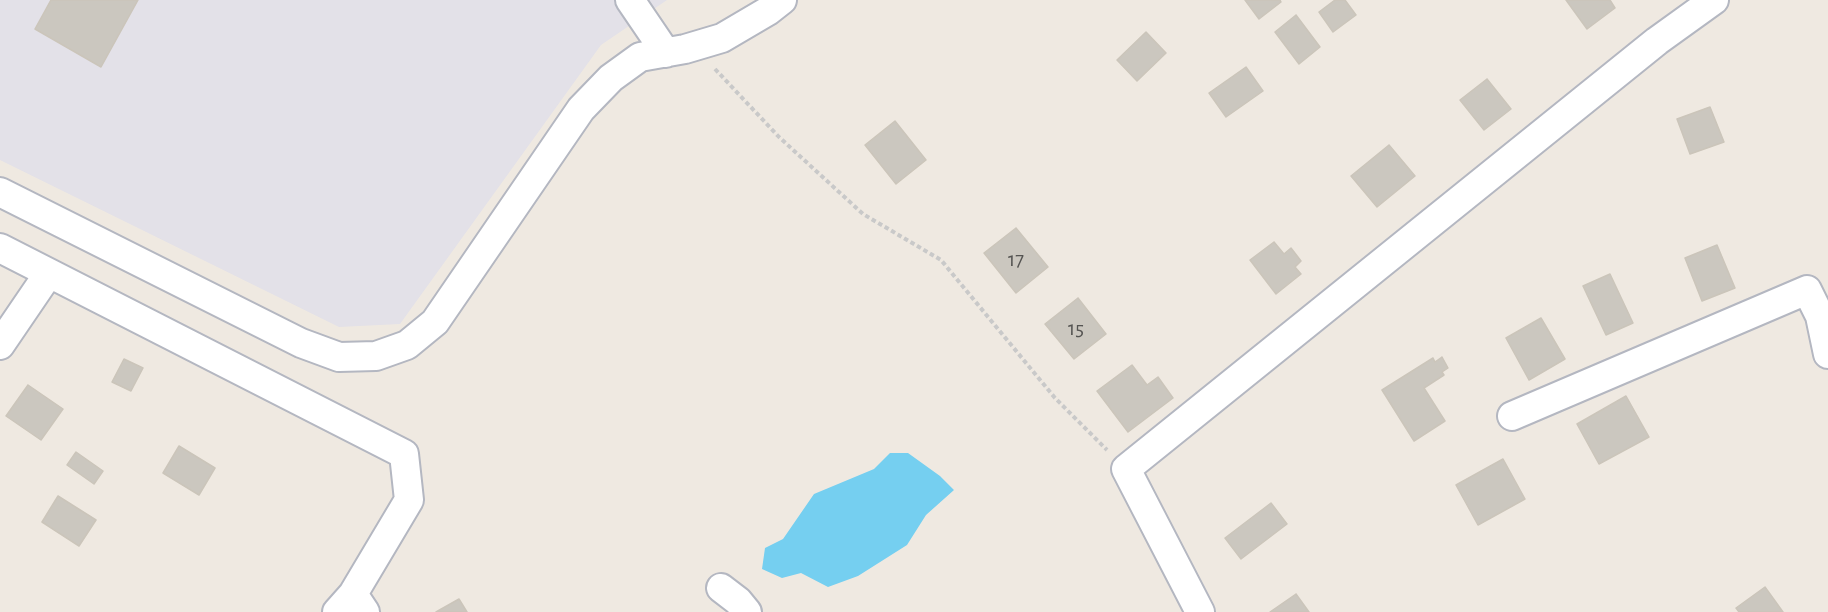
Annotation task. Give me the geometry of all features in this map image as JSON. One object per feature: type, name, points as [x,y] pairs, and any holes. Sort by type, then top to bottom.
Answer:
[{"type":"street","points":[[630,0],[675,51]]},
{"type":"street","points":[[0,192],[301,343],[339,357],[376,356],[407,345],[435,322],[581,109],[611,78],[640,57],[675,51],[722,38],[768,12],[782,0]]},
{"type":"street","points":[[1200,612],[1126,470],[1657,41],[1714,0]]},
{"type":"street","points":[[0,248],[404,454],[409,500],[352,606]]},
{"type":"street","points":[[0,345],[49,273]]},
{"type":"street","points":[[1512,416],[1807,290],[1820,316],[1828,354]]},
{"type":"street","points":[[721,588],[738,601],[747,612]]},
{"type":"path","points":[[675,51],[710,63],[779,137],[863,214],[941,260],[1055,399],[1126,470]]},
{"type":"shaded area","points":[[0,0],[667,0],[601,45],[400,324],[339,327],[0,160]]},
{"type":"water","points":[[890,453],[908,453],[940,476],[954,490],[926,515],[907,545],[858,576],[828,587],[801,573],[782,578],[762,569],[765,548],[783,539],[814,494],[874,469]]},
{"type":"building","points":[[51,0],[138,0],[101,67],[35,29]]},
{"type":"building","points":[[1245,0],[1280,0],[1281,2],[1259,19]]},
{"type":"building","points":[[1335,0],[1345,0],[1356,15],[1333,32],[1319,12]]},
{"type":"building","points":[[1566,0],[1610,0],[1615,8],[1587,29]]},
{"type":"building","points":[[1296,15],[1320,47],[1299,64],[1275,32]]},
{"type":"building","points":[[1146,32],[1166,53],[1137,81],[1117,60]]},
{"type":"building","points":[[1246,67],[1263,91],[1226,117],[1209,93]]},
{"type":"building","points":[[1487,79],[1511,109],[1484,130],[1460,100]]},
{"type":"building","points":[[1710,107],[1724,142],[1690,154],[1677,119]]},
{"type":"building","points":[[895,121],[926,160],[896,184],[865,145]]},
{"type":"building","points":[[1389,145],[1415,176],[1377,207],[1351,176]]},
{"type":"building","points":[[1016,228],[1048,267],[1016,293],[984,253]]},
{"type":"building","points":[[1274,242],[1284,254],[1291,248],[1301,261],[1295,267],[1301,274],[1276,294],[1250,260]]},
{"type":"building","points":[[1717,245],[1735,288],[1702,301],[1685,258]]},
{"type":"building","points":[[1610,274],[1633,323],[1606,335],[1583,286]]},
{"type":"building","points":[[1078,298],[1106,334],[1074,359],[1045,324]]},
{"type":"building","points":[[1541,318],[1565,359],[1529,380],[1506,338]]},
{"type":"building","points":[[1442,357],[1448,368],[1442,372],[1444,375],[1424,388],[1445,421],[1414,441],[1382,390],[1433,358],[1435,362]]},
{"type":"building","points":[[124,359],[143,368],[131,391],[112,382]]},
{"type":"building","points":[[1132,365],[1147,385],[1158,377],[1173,398],[1128,432],[1097,391]]},
{"type":"building","points":[[28,385],[63,409],[41,440],[6,416]]},
{"type":"building","points":[[1626,396],[1649,437],[1599,464],[1577,424]]},
{"type":"building","points":[[179,446],[215,468],[199,495],[163,473]]},
{"type":"building","points":[[76,452],[103,471],[94,484],[67,465]]},
{"type":"building","points":[[1503,459],[1525,499],[1478,525],[1456,485]]},
{"type":"building","points":[[58,496],[96,520],[79,546],[42,522]]},
{"type":"building","points":[[1271,503],[1287,524],[1241,559],[1225,538]]},
{"type":"building","points":[[1765,587],[1783,612],[1739,612],[1736,608]]},
{"type":"building","points":[[1296,594],[1309,612],[1270,612]]},
{"type":"building","points":[[459,599],[467,612],[436,612]]}]
